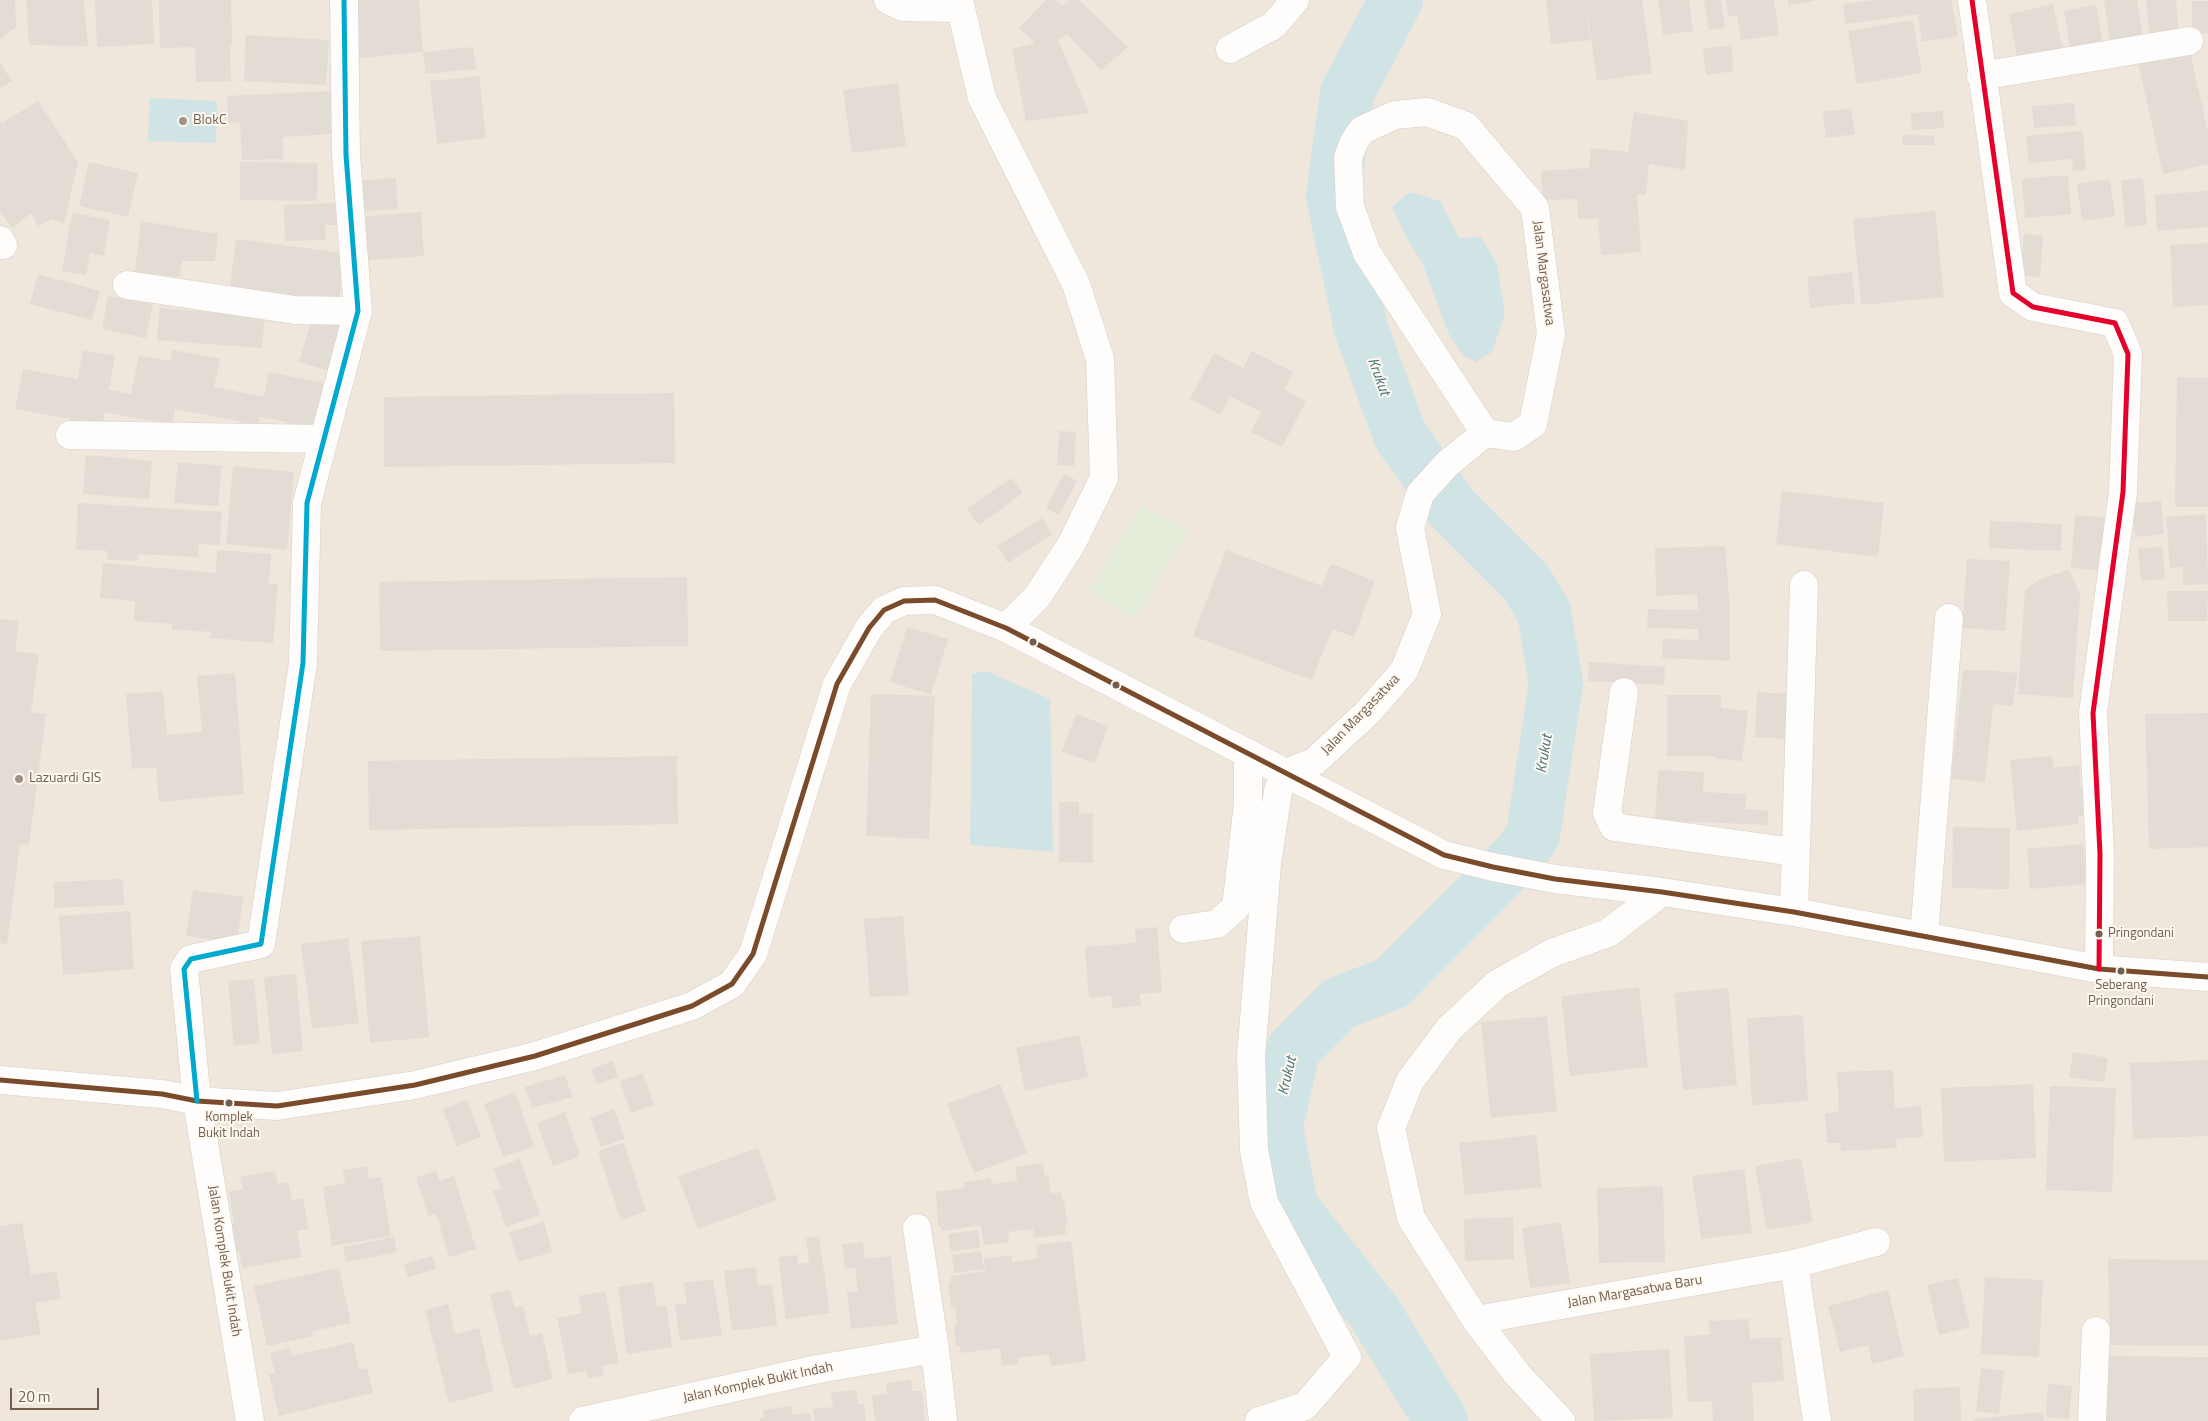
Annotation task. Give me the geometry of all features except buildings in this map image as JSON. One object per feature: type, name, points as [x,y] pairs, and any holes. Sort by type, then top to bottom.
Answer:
[{"type":"street","points":[[70,434],[324,438],[358,311],[346,155],[344,0]]},
{"type":"street","points":[[888,0],[903,7],[959,4],[982,98],[1076,284],[1100,359],[1104,478],[1071,545],[1036,597],[1006,628]]},
{"type":"street","points":[[1230,49],[1274,25],[1295,0]]},
{"type":"street","points":[[1972,0],[2013,293],[2034,307],[2115,322],[2128,354],[2123,492],[2093,712],[2100,854],[2099,969]]},
{"type":"street","points":[[1982,76],[2189,41]]},
{"type":"street","name":"Jalan Margasatwa","points":[[1286,773],[1314,762],[1367,713],[1404,671],[1427,614],[1410,528],[1420,494],[1446,464],[1485,433],[1514,437],[1533,424],[1551,334],[1535,208],[1466,126],[1427,112],[1395,115],[1362,130],[1354,142],[1348,158],[1350,208],[1368,252],[1485,433]]},
{"type":"street","points":[[127,285],[295,310],[358,311]]},
{"type":"street","name":"Jalan Komplek Bukit Indah","points":[[250,1421],[197,1100],[184,969],[191,959],[261,944],[303,664],[307,503],[324,438]]},
{"type":"street","points":[[1794,912],[1794,852],[1804,585]]},
{"type":"street","points":[[0,1080],[162,1094],[197,1100],[277,1106],[415,1086],[535,1056],[692,1006],[732,984],[753,954],[837,684],[869,628],[884,610],[904,602],[935,600],[1006,628],[1444,855],[1555,879],[1662,892],[1794,912],[2099,969],[2208,977]]},
{"type":"street","points":[[1924,936],[1948,618]]},
{"type":"street","points":[[1624,692],[1607,813],[1614,827],[1794,852]]},
{"type":"street","points":[[1183,928],[1217,924],[1236,907],[1248,803],[1248,753]]},
{"type":"street","points":[[1260,1421],[1305,1406],[1347,1357],[1264,1202],[1254,1150],[1251,1056],[1266,874],[1278,791],[1286,773]]},
{"type":"street","points":[[1561,1421],[1517,1374],[1476,1320],[1411,1218],[1390,1128],[1410,1081],[1449,1029],[1497,984],[1552,953],[1608,933],[1662,892]]},
{"type":"street","points":[[917,1228],[935,1349],[942,1421]]},
{"type":"street","name":"Jalan Margasatwa Baru","points":[[1476,1320],[1794,1264],[1876,1242]]},
{"type":"street","points":[[1794,1264],[1818,1421]]},
{"type":"street","points":[[2092,1421],[2096,1332]]},
{"type":"street","name":"Jalan Komplek Bukit Indah","points":[[583,1421],[818,1369],[935,1349]]},
{"type":"shaded area","points":[[0,0],[2208,0],[2208,1421],[0,1421]]},
{"type":"shaded area","name":"BlokC","points":[[150,98],[217,101],[216,143],[148,141]]},
{"type":"shaded area","points":[[1410,192],[1440,201],[1459,238],[1481,237],[1497,265],[1505,314],[1492,352],[1476,362],[1464,356],[1450,337],[1422,262],[1407,239],[1392,207]]},
{"type":"shaded area","points":[[986,671],[1050,699],[1053,852],[970,845],[972,674]]},
{"type":"green space","points":[[1143,505],[1189,532],[1134,619],[1089,591]]},
{"type":"waterway","name":"Krukut","points":[[1396,0],[1347,93],[1333,196],[1361,329],[1400,435],[1452,508],[1526,582],[1544,612],[1556,683],[1533,835],[1520,854],[1392,983],[1340,1003],[1293,1050],[1276,1127],[1291,1207],[1374,1312],[1441,1421]]},
{"type":"transit line","points":[[197,1101],[184,969],[191,959],[261,944],[303,663],[307,503],[358,311],[346,155],[344,0]]},
{"type":"transit line","points":[[1972,0],[2013,293],[2033,307],[2115,323],[2128,354],[2123,492],[2093,713],[2100,854],[2099,969]]},
{"type":"transit line","points":[[0,1080],[162,1094],[197,1101],[277,1106],[415,1085],[535,1056],[692,1006],[732,984],[753,954],[837,684],[869,628],[884,610],[904,601],[935,600],[1006,628],[1444,855],[1555,879],[1662,892],[1794,912],[2099,969],[2208,977]]},
{"type":"place","name":"BlokC","points":[[183,121]]},
{"type":"place","name":"Lazuardi GIS","points":[[19,779]]},
{"type":"place","name":"Pringondani","points":[[2099,934]]},
{"type":"place","name":"Seberang Pringondani","points":[[2121,971]]},
{"type":"place","name":"Komplek Bukit Indah","points":[[229,1103]]}]
